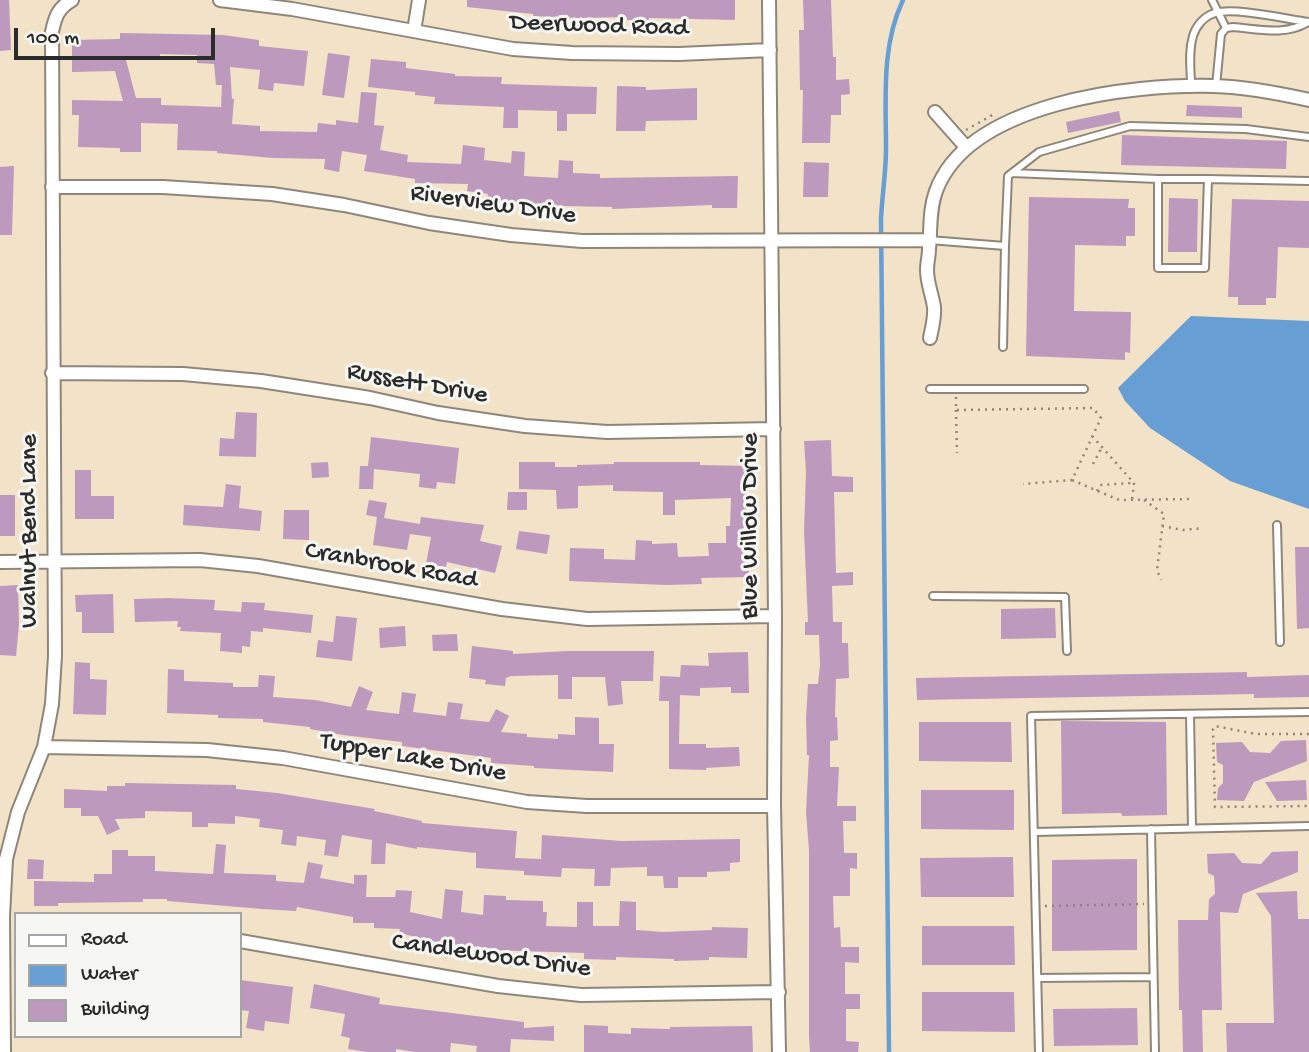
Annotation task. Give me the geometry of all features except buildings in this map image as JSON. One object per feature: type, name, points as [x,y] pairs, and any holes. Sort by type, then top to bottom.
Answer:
[{"type":"street","name":"Deerwood Road","points":[[220,0],[292,9],[513,49],[572,53],[679,54],[771,50]]},
{"type":"street","points":[[414,31],[419,0]]},
{"type":"street","name":"Blue Willow Drive","points":[[769,0],[774,429],[774,806],[779,1052]]},
{"type":"street","name":"Walnut Bend Lane","points":[[4,1052],[10,936],[6,859],[18,812],[44,747],[52,704],[55,561],[52,32],[55,16],[68,2]]},
{"type":"street","points":[[930,338],[934,308],[927,270],[931,210],[936,192],[943,176],[966,147],[997,127],[1056,105],[1134,89],[1216,86],[1246,88],[1309,100]]},
{"type":"street","points":[[935,111],[966,147]]},
{"type":"street","name":"Riverview Drive","points":[[52,187],[163,187],[272,194],[456,227],[582,242],[911,238],[929,240]]},
{"type":"street","name":"Russett Drive","points":[[52,373],[183,374],[261,381],[370,398],[438,414],[525,426],[607,432],[774,429]]},
{"type":"street","name":"Cranbrook Road","points":[[0,562],[154,559],[223,562],[502,609],[587,618],[775,616]]},
{"type":"street","name":"Tupper Lake Drive","points":[[44,747],[207,750],[283,758],[527,802],[587,806],[774,806]]},
{"type":"street","name":"Candlewood Drive","points":[[242,941],[498,985],[581,995],[779,992]]},
{"type":"lane","points":[[1212,0],[1226,28]]},
{"type":"lane","points":[[1191,86],[1190,47],[1194,32],[1207,16],[1217,12],[1309,21]]},
{"type":"lane","points":[[1216,86],[1221,34],[1226,28],[1277,31],[1297,29],[1309,21]]},
{"type":"lane","points":[[1003,347],[1008,176],[1039,152],[1130,126],[1246,130],[1309,137]]},
{"type":"lane","points":[[1012,173],[1309,181]]},
{"type":"lane","points":[[1158,179],[1158,268],[1205,268],[1208,179]]},
{"type":"lane","points":[[929,240],[1005,246]]},
{"type":"lane","points":[[930,389],[1084,389]]},
{"type":"lane","points":[[1277,525],[1280,642]]},
{"type":"lane","points":[[933,596],[1065,597],[1067,651]]},
{"type":"lane","points":[[1039,1052],[1031,716],[1309,712]]},
{"type":"lane","points":[[1190,714],[1192,828]]},
{"type":"lane","points":[[1035,832],[1309,825]]},
{"type":"lane","points":[[1151,829],[1155,1052]]},
{"type":"lane","points":[[1038,978],[1153,977]]},
{"type":"path","points":[[956,389],[957,453]]},
{"type":"path","points":[[956,410],[1093,408],[1101,418],[1072,480]]},
{"type":"path","points":[[1092,436],[1134,483],[1132,500]]},
{"type":"path","points":[[1093,464],[1102,447]]},
{"type":"path","points":[[1023,484],[1072,480],[1119,500],[1193,499]]},
{"type":"path","points":[[1097,491],[1100,485],[1134,483]]},
{"type":"path","points":[[1144,500],[1164,514],[1157,570],[1161,580]]},
{"type":"path","points":[[1163,526],[1183,530],[1203,528]]},
{"type":"path","points":[[1309,734],[1256,734],[1215,726],[1213,729],[1215,807],[1309,806]]},
{"type":"path","points":[[1036,906],[1154,904]]},
{"type":"water","points":[[1191,316],[1309,321],[1309,509],[1230,481],[1150,428],[1125,401],[1118,388]]},
{"type":"waterway","points":[[889,1052],[881,219],[886,158],[888,54],[903,0]]}]
